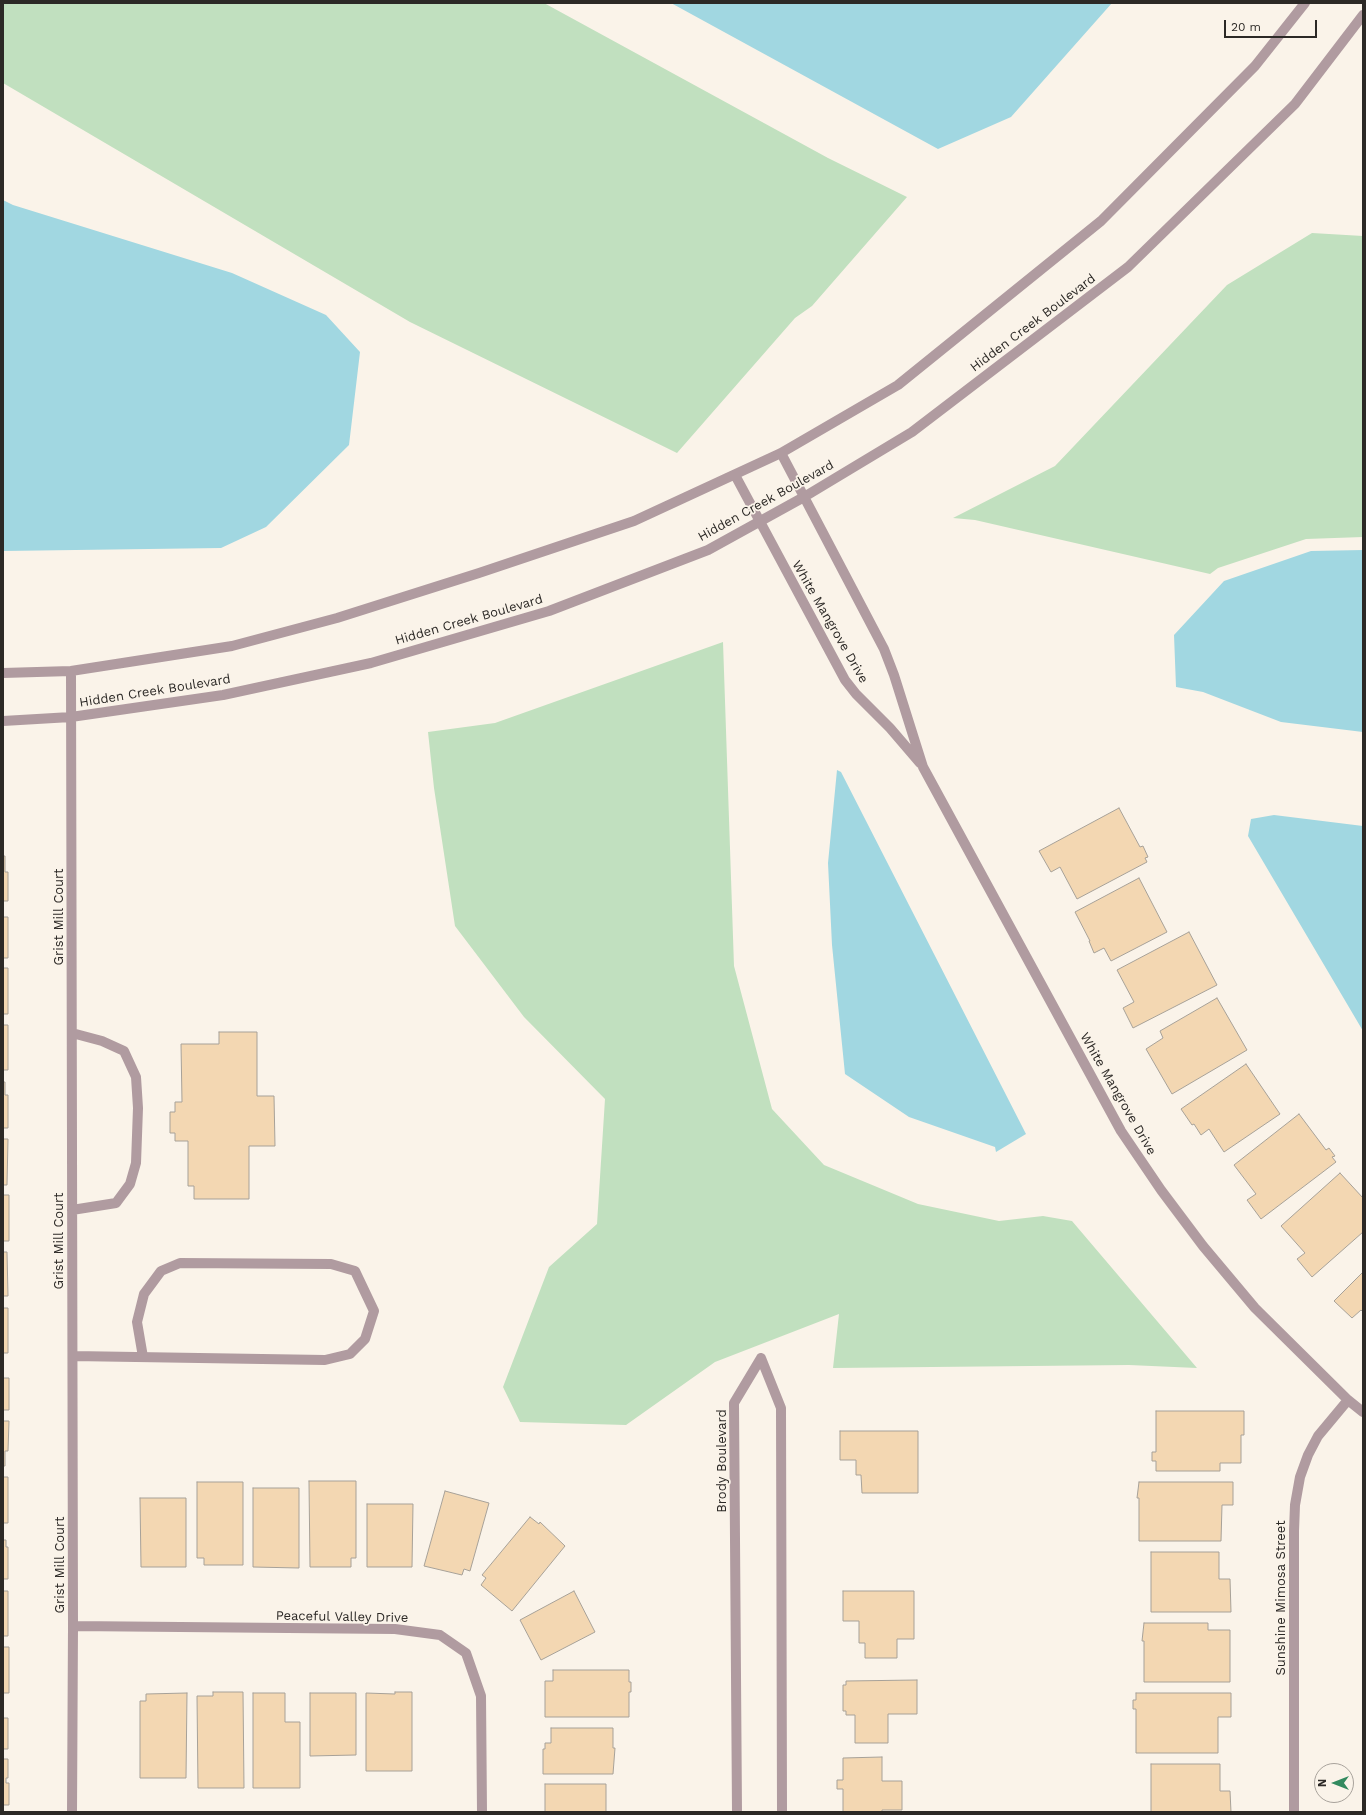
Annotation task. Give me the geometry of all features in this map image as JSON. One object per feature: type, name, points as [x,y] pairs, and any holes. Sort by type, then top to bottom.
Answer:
[{"type":"street","points":[[3,673],[71,671],[232,646],[337,618],[479,573],[634,521],[781,453],[898,385],[1101,221],[1255,66],[1305,3]]},
{"type":"street","name":"Hidden Creek Boulevard","points":[[3,721],[71,718],[223,695],[371,663],[549,611],[708,550],[804,497],[912,432],[1128,267],[1295,104],[1363,14]]},
{"type":"street","name":"White Mangrove Drive","points":[[781,453],[884,649],[894,675],[923,767],[1121,1131],[1161,1190],[1203,1246],[1255,1308],[1348,1400],[1363,1412]]},
{"type":"street","name":"White Mangrove Drive","points":[[735,475],[845,680],[923,767]]},
{"type":"street","name":"Grist Mill Court","points":[[71,671],[73,1356],[72,1812]]},
{"type":"street","points":[[72,1033],[102,1041],[124,1051],[136,1077],[138,1108],[136,1163],[130,1184],[116,1203],[72,1210]]},
{"type":"street","points":[[73,1356],[325,1360],[350,1354],[365,1339],[374,1311],[355,1271],[331,1264],[180,1262],[161,1271],[144,1294],[137,1322],[143,1357]]},
{"type":"street","name":"Brody Boulevard","points":[[737,1812],[734,1403],[761,1358],[781,1408],[782,1812]]},
{"type":"street","name":"Sunshine Mimosa Street","points":[[1294,1812],[1295,1505],[1300,1477],[1308,1455],[1318,1436],[1348,1400]]},
{"type":"street","name":"Peaceful Valley Drive","points":[[73,1626],[395,1629],[440,1635],[466,1653],[481,1696],[482,1812]]},
{"type":"green space","points":[[3,3],[544,3],[828,158],[907,197],[812,306],[795,318],[677,453],[410,322],[3,83]]},
{"type":"green space","points":[[1312,233],[1363,236],[1363,537],[1306,539],[1218,568],[1210,574],[975,520],[953,518],[1055,466],[1227,285]]},
{"type":"green space","points":[[723,642],[734,966],[772,1109],[824,1165],[918,1204],[999,1221],[1043,1216],[1072,1221],[1197,1368],[1129,1365],[833,1368],[839,1314],[715,1362],[626,1425],[520,1422],[503,1387],[549,1267],[597,1224],[605,1099],[524,1017],[455,926],[434,788],[428,732],[495,723]]},
{"type":"water","points":[[671,3],[1112,3],[1011,117],[938,149]]},
{"type":"water","points":[[3,200],[13,205],[232,273],[326,315],[360,352],[349,445],[266,527],[221,548],[3,551]]},
{"type":"water","points":[[1363,550],[1363,732],[1281,722],[1203,692],[1176,687],[1174,635],[1224,581],[1311,551]]},
{"type":"water","points":[[837,770],[841,772],[1026,1134],[996,1152],[995,1147],[909,1117],[845,1074],[832,945],[828,863]]},
{"type":"water","points":[[1274,815],[1363,826],[1363,1031],[1248,836],[1251,819]]},
{"type":"building","points":[[1119,808],[1140,847],[1143,846],[1148,857],[1145,858],[1147,862],[1077,899],[1060,867],[1051,872],[1039,851]]},
{"type":"building","points":[[3,856],[5,856],[5,872],[8,872],[8,901],[3,901]]},
{"type":"building","points":[[1139,878],[1167,932],[1111,961],[1104,948],[1094,953],[1090,941],[1075,912]]},
{"type":"building","points":[[3,917],[8,917],[8,958],[3,958]]},
{"type":"building","points":[[1189,932],[1217,985],[1133,1028],[1123,1008],[1134,1002],[1117,970]]},
{"type":"building","points":[[3,968],[8,968],[8,1014],[3,1014]]},
{"type":"building","points":[[1217,998],[1247,1050],[1172,1094],[1146,1049],[1163,1038],[1160,1031]]},
{"type":"building","points":[[3,1025],[8,1025],[8,1070],[3,1070]]},
{"type":"building","points":[[219,1032],[257,1032],[257,1096],[274,1096],[275,1146],[249,1146],[249,1199],[194,1199],[194,1186],[188,1186],[188,1141],[175,1141],[175,1133],[170,1133],[170,1112],[175,1112],[175,1102],[182,1102],[181,1044],[219,1044]]},
{"type":"building","points":[[1246,1064],[1280,1114],[1224,1152],[1209,1129],[1201,1135],[1181,1109]]},
{"type":"building","points":[[3,1082],[5,1082],[5,1095],[8,1095],[8,1128],[3,1128]]},
{"type":"building","points":[[1299,1114],[1326,1150],[1329,1148],[1335,1156],[1332,1157],[1336,1162],[1261,1219],[1247,1200],[1256,1194],[1234,1165]]},
{"type":"building","points":[[3,1139],[8,1139],[7,1185],[3,1185]]},
{"type":"building","points":[[1340,1173],[1363,1198],[1363,1232],[1312,1277],[1297,1259],[1305,1253],[1281,1226]]},
{"type":"building","points":[[3,1195],[9,1195],[9,1241],[3,1241]]},
{"type":"building","points":[[3,1252],[7,1252],[8,1296],[3,1296]]},
{"type":"building","points":[[1363,1272],[1363,1312],[1361,1310],[1352,1318],[1334,1301]]},
{"type":"building","points":[[3,1308],[8,1308],[8,1353],[3,1353]]},
{"type":"building","points":[[3,1378],[9,1378],[9,1410],[3,1410]]},
{"type":"building","points":[[1156,1411],[1244,1411],[1244,1435],[1241,1435],[1241,1463],[1220,1463],[1220,1471],[1156,1471],[1156,1461],[1152,1461],[1152,1452],[1156,1452]]},
{"type":"building","points":[[3,1421],[9,1421],[8,1451],[5,1451],[5,1466],[3,1466]]},
{"type":"building","points":[[840,1431],[918,1431],[918,1493],[862,1493],[861,1475],[856,1475],[856,1460],[840,1460]]},
{"type":"building","points":[[3,1477],[8,1477],[8,1523],[3,1523]]},
{"type":"building","points":[[309,1481],[356,1481],[356,1558],[351,1558],[351,1567],[310,1567]]},
{"type":"building","points":[[197,1482],[243,1482],[243,1565],[204,1565],[204,1558],[197,1558]]},
{"type":"building","points":[[1139,1482],[1233,1482],[1233,1505],[1222,1505],[1221,1541],[1139,1541],[1139,1498],[1137,1498]]},
{"type":"building","points":[[253,1488],[299,1488],[299,1568],[253,1567]]},
{"type":"building","points":[[445,1491],[489,1503],[470,1571],[464,1569],[462,1575],[424,1566]]},
{"type":"building","points":[[140,1498],[186,1498],[186,1567],[141,1567]]},
{"type":"building","points":[[367,1504],[413,1504],[412,1567],[367,1567]]},
{"type":"building","points":[[530,1517],[539,1524],[540,1522],[565,1546],[512,1611],[481,1585],[486,1578],[482,1575]]},
{"type":"building","points":[[3,1540],[6,1540],[6,1547],[8,1547],[8,1579],[3,1579]]},
{"type":"building","points":[[1151,1552],[1219,1552],[1219,1579],[1230,1579],[1231,1612],[1151,1612]]},
{"type":"building","points":[[3,1591],[8,1591],[8,1636],[3,1636]]},
{"type":"building","points":[[574,1591],[595,1632],[541,1660],[520,1620]]},
{"type":"building","points":[[843,1591],[914,1591],[914,1639],[897,1639],[897,1658],[865,1658],[865,1643],[859,1643],[859,1621],[843,1621]]},
{"type":"building","points":[[1144,1623],[1208,1623],[1208,1630],[1230,1630],[1230,1682],[1144,1682],[1144,1641],[1142,1641]]},
{"type":"building","points":[[3,1647],[9,1647],[9,1693],[3,1693]]},
{"type":"building","points":[[553,1670],[629,1670],[631,1692],[629,1692],[629,1717],[545,1717],[545,1681],[553,1681]]},
{"type":"building","points":[[917,1680],[917,1714],[888,1714],[888,1743],[855,1743],[855,1715],[846,1715],[846,1711],[843,1711],[843,1685],[846,1685],[846,1681]]},
{"type":"building","points":[[213,1692],[243,1692],[244,1788],[198,1788],[197,1696],[213,1696]]},
{"type":"building","points":[[395,1692],[412,1692],[412,1771],[366,1771],[366,1693],[395,1694]]},
{"type":"building","points":[[187,1693],[186,1778],[140,1778],[140,1701],[146,1701],[146,1694]]},
{"type":"building","points":[[253,1693],[285,1693],[285,1722],[300,1722],[300,1788],[253,1788]]},
{"type":"building","points":[[310,1693],[356,1693],[356,1755],[310,1756]]},
{"type":"building","points":[[1136,1693],[1231,1693],[1231,1717],[1218,1717],[1218,1753],[1136,1753],[1136,1709],[1133,1709],[1133,1700],[1136,1700]]},
{"type":"building","points":[[3,1718],[8,1718],[8,1749],[3,1749]]},
{"type":"building","points":[[551,1728],[613,1728],[613,1748],[615,1748],[613,1774],[543,1774],[543,1749],[545,1749],[545,1743],[551,1743]]},
{"type":"building","points":[[882,1757],[882,1781],[902,1781],[902,1810],[882,1810],[882,1812],[843,1812],[843,1789],[837,1789],[837,1780],[843,1780],[843,1758]]},
{"type":"building","points":[[3,1759],[8,1759],[8,1778],[6,1778],[6,1783],[9,1783],[9,1805],[3,1805]]},
{"type":"building","points":[[1151,1764],[1220,1764],[1220,1791],[1230,1791],[1231,1812],[1151,1812]]},
{"type":"building","points":[[545,1784],[606,1784],[606,1812],[545,1812]]}]
